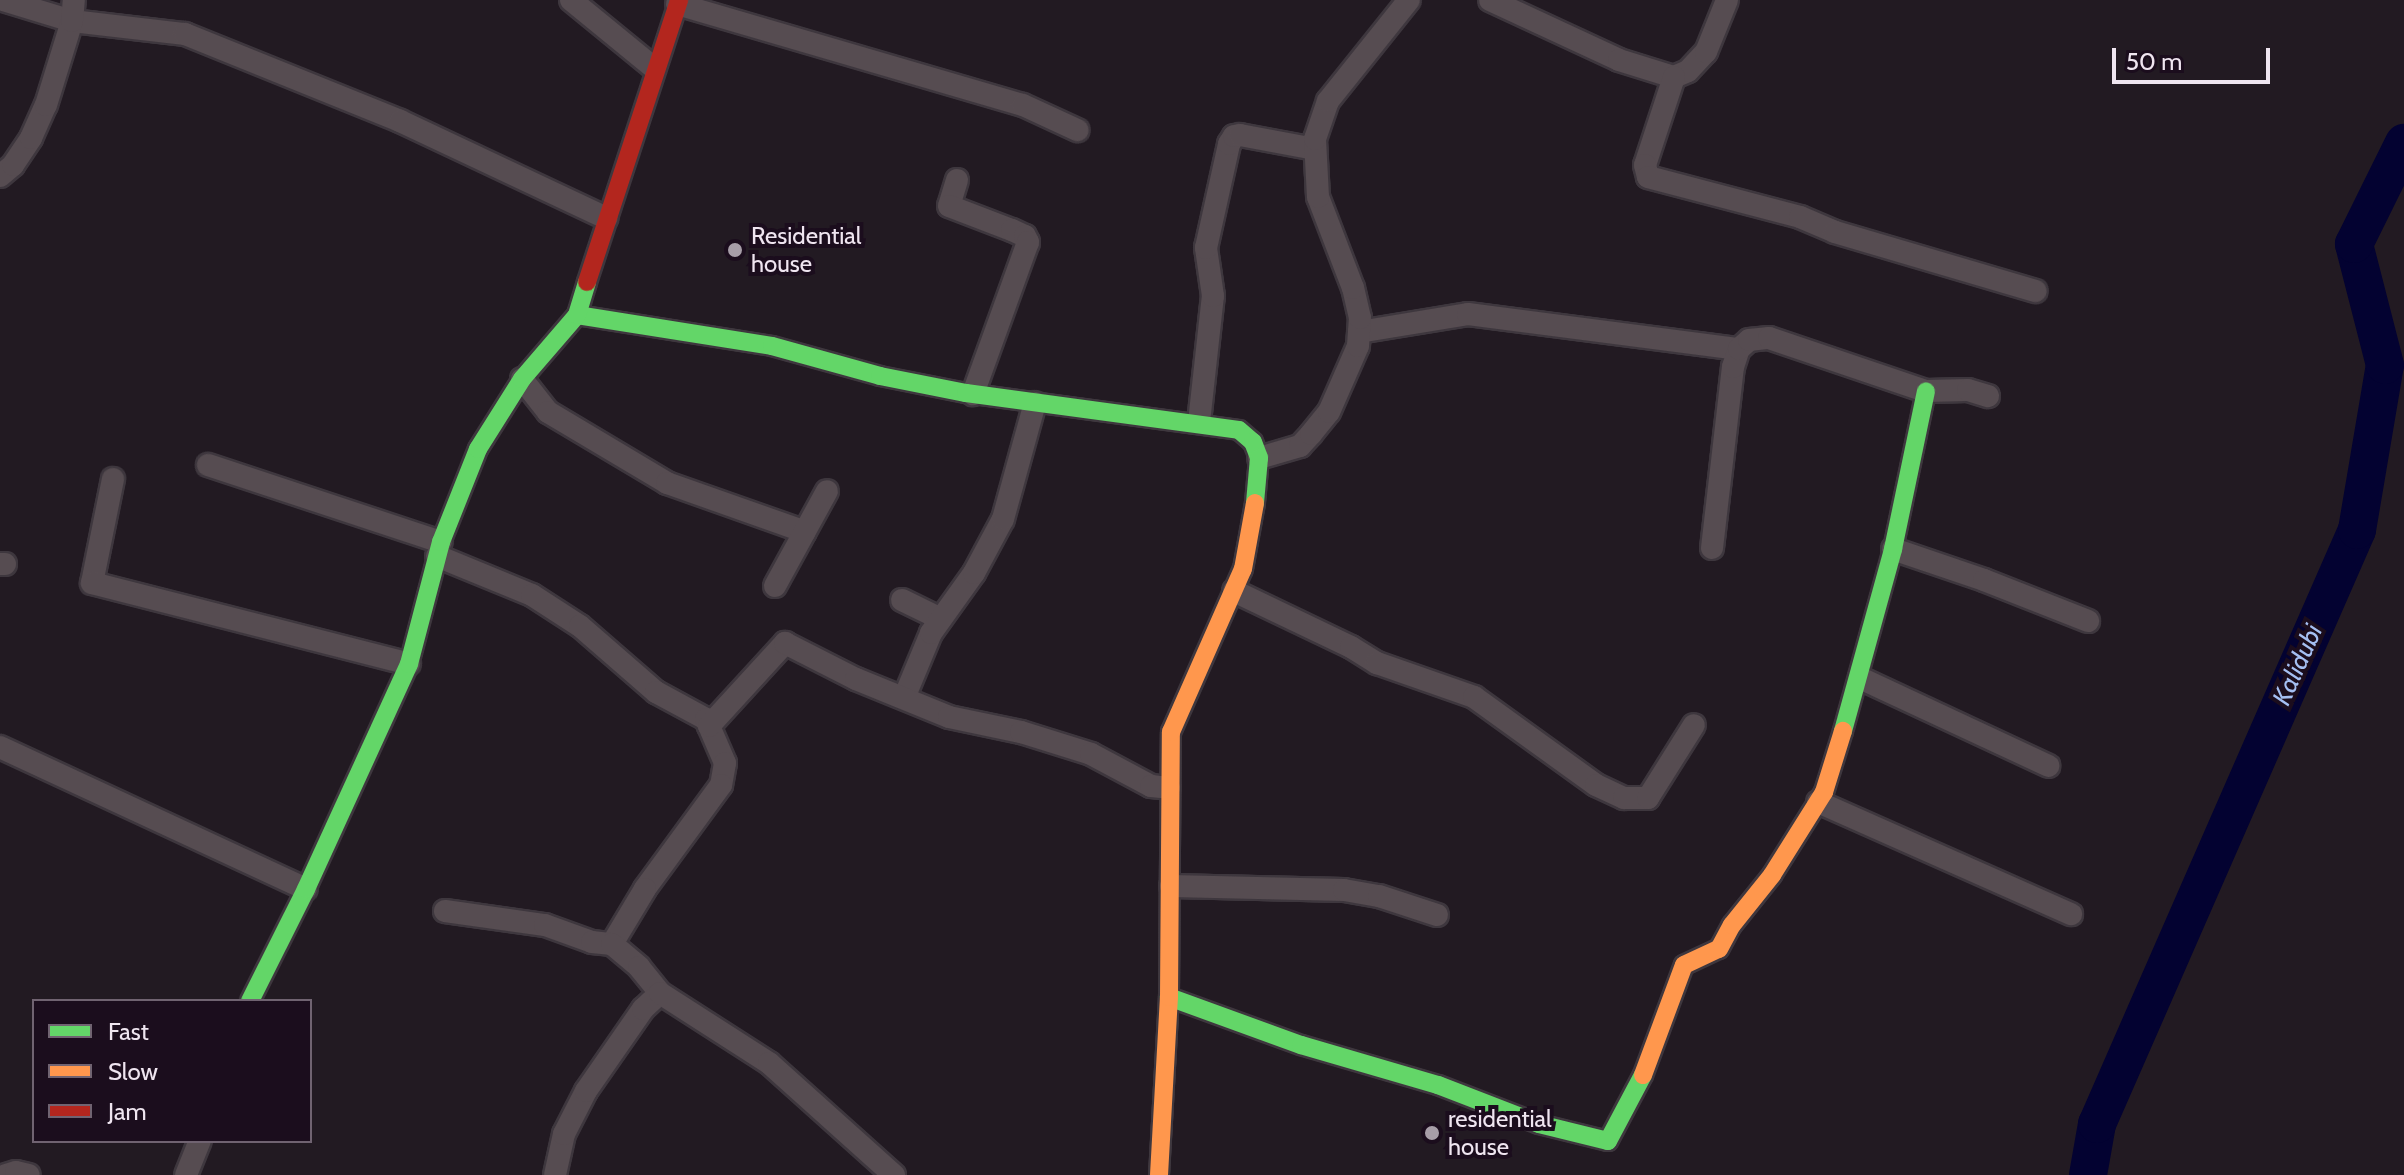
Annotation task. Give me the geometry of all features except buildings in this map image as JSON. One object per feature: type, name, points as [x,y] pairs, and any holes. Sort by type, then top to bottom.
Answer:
[{"type":"street","points":[[3,0],[185,34],[400,121],[606,218]]},
{"type":"street","points":[[571,0],[654,68]]},
{"type":"street","points":[[1259,458],[1300,446],[1329,412],[1358,346],[1360,318],[1353,288],[1318,197],[1315,149],[1319,119],[1328,101],[1409,0]]},
{"type":"street","points":[[1490,0],[1619,60],[1674,77],[1688,71],[1706,52],[1727,0]]},
{"type":"street","points":[[251,999],[306,889],[409,664],[439,549],[478,449],[522,379],[577,315],[654,68],[678,2],[1023,105],[1077,130]]},
{"type":"street","points":[[0,176],[13,165],[31,138],[46,105],[73,11]]},
{"type":"street","points":[[1674,77],[1645,165],[1648,177],[1800,217],[1835,232],[1874,241],[2035,291]]},
{"type":"street","points":[[1199,422],[1213,296],[1206,248],[1229,144],[1240,135],[1315,149]]},
{"type":"street","points":[[957,180],[949,206],[1025,236],[1028,242],[973,394]]},
{"type":"street","points":[[1359,332],[1468,314],[1739,349]]},
{"type":"street","points":[[577,315],[772,346],[880,376],[973,394],[1199,422],[1239,430],[1253,442],[1259,458],[1254,524],[1243,569],[1171,732],[1169,997],[1159,1175]]},
{"type":"street","points":[[1712,548],[1733,367],[1739,349],[1749,340],[1769,338],[1926,391],[1968,390],[1988,396]]},
{"type":"street","points":[[522,379],[548,412],[667,483],[805,532]]},
{"type":"street","points":[[1169,997],[1301,1045],[1438,1085],[1539,1124],[1608,1141],[1641,1080],[1684,965],[1719,949],[1818,802],[1860,678],[1893,549],[1926,391]]},
{"type":"street","points":[[904,698],[931,633],[974,573],[1003,519],[1035,403]]},
{"type":"street","points":[[208,465],[439,549],[532,595],[580,626],[656,692],[706,719],[725,763],[721,785],[645,889],[612,944]]},
{"type":"street","points":[[113,479],[92,583],[409,664]]},
{"type":"street","points":[[775,586],[827,491]]},
{"type":"street","points":[[1893,549],[2088,621]]},
{"type":"street","points":[[1234,591],[1351,647],[1377,663],[1474,697],[1596,785],[1624,798],[1648,798],[1694,725]]},
{"type":"street","points":[[902,600],[941,619]]},
{"type":"street","points":[[709,726],[785,643],[856,679],[949,717],[1021,732],[1091,754],[1151,786],[1169,788]]},
{"type":"street","points":[[1860,678],[2049,766]]},
{"type":"street","points":[[0,747],[306,889]]},
{"type":"street","points":[[1818,802],[2071,914]]},
{"type":"street","points":[[1171,886],[1344,890],[1379,896],[1437,915]]},
{"type":"street","points":[[445,911],[545,925],[592,942],[612,944],[639,967],[660,993],[769,1063],[894,1175]]},
{"type":"street","points":[[555,1175],[564,1134],[586,1091],[643,1009],[660,993]]},
{"type":"street","points":[[186,1175],[199,1143]]},
{"type":"street","points":[[6,1175],[16,1172],[29,1175]]},
{"type":"waterway","name":"Kalidubi","points":[[2088,1175],[2097,1124],[2357,530],[2385,365],[2354,244],[2404,143]]},
{"type":"traffic: fast","points":[[251,999],[306,889],[409,664],[441,542],[478,449],[522,379],[577,315],[587,282]]},
{"type":"traffic: fast","points":[[577,315],[772,346],[880,376],[966,393],[1239,430],[1253,442],[1259,458],[1255,503]]},
{"type":"traffic: fast","points":[[1843,731],[1893,549],[1926,391]]},
{"type":"traffic: fast","points":[[1169,997],[1301,1045],[1438,1085],[1539,1124],[1608,1141],[1643,1075]]},
{"type":"traffic: slow","points":[[1159,1175],[1169,997],[1171,732],[1243,569],[1255,503]]},
{"type":"traffic: slow","points":[[1643,1075],[1684,965],[1719,949],[1732,925],[1772,875],[1824,792],[1843,731]]},
{"type":"traffic: jam","points":[[587,282],[679,0]]},
{"type":"place","name":"Residential house","points":[[735,250]]},
{"type":"place","name":"residential house","points":[[1432,1133]]}]
